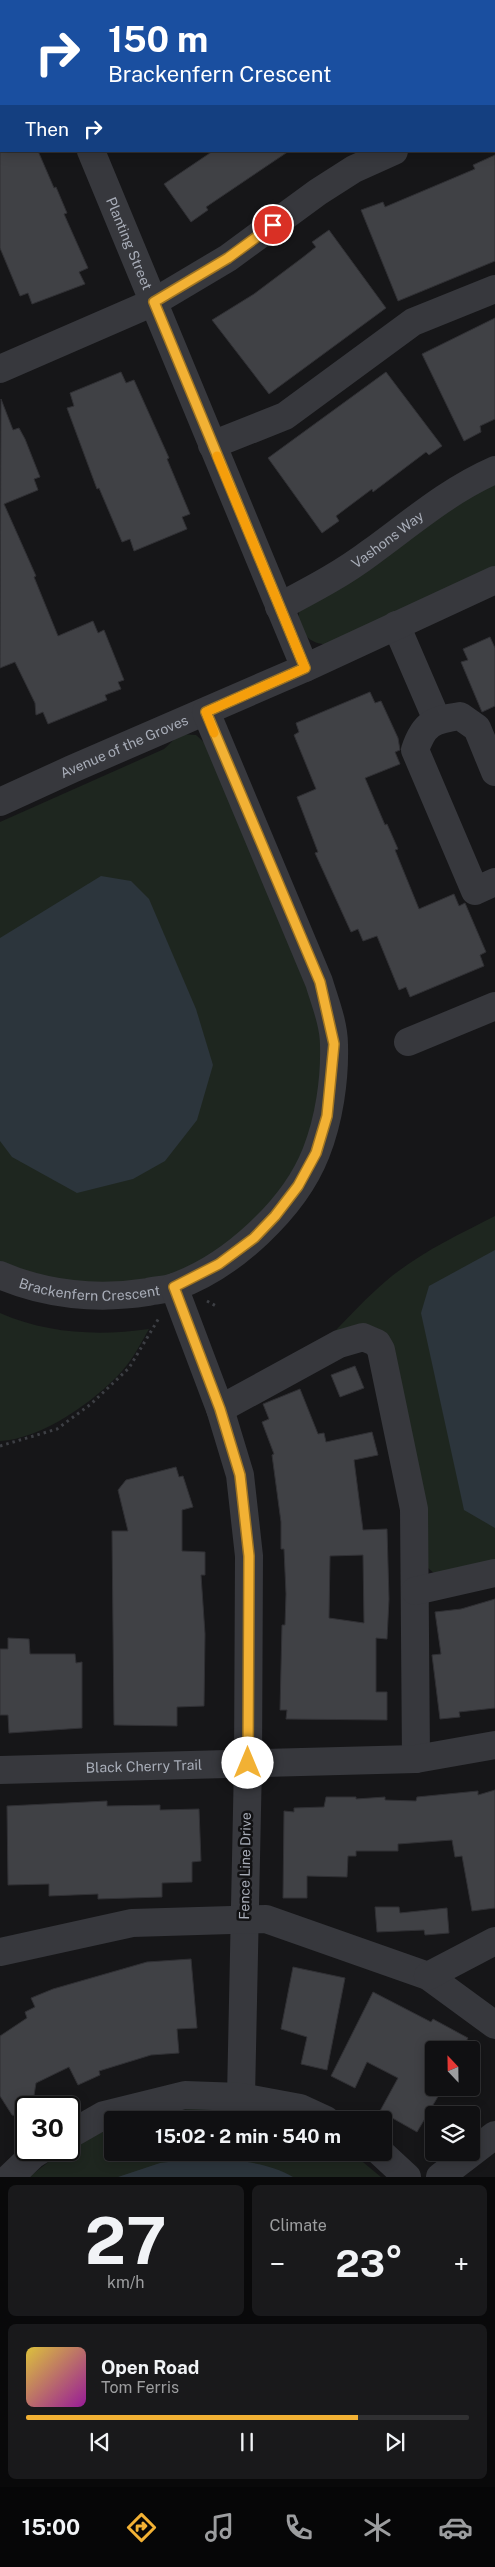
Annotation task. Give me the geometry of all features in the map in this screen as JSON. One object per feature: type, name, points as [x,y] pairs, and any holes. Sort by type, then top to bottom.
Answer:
[{"type":"street","name":"Planting Street","points":[[90,152],[305,668]]},
{"type":"street","points":[[0,369],[154,302],[228,258],[318,192],[354,169],[392,152]]},
{"type":"street","points":[[212,445],[285,416],[413,322],[495,288]]},
{"type":"street","name":"Vashons Way","points":[[279,608],[328,581],[460,488],[495,470]]},
{"type":"street","name":"Avenue of the Groves","points":[[1,798],[206,712],[495,580]]},
{"type":"street","points":[[396,625],[437,720]]},
{"type":"street","name":"Brackenfern Crescent","points":[[0,1275],[24,1286],[60,1293],[92,1296],[130,1294],[177,1296],[254,1238],[275,1216],[298,1186],[316,1153],[327,1116],[334,1044],[320,982],[206,712]]},
{"type":"street","points":[[495,772],[477,728],[460,716],[437,720],[421,732],[415,750],[475,891],[495,882]]},
{"type":"street","points":[[408,1042],[495,1006]]},
{"type":"street","name":"Fence Line Drive","points":[[177,1296],[220,1409],[240,1475],[249,1556],[248,1763],[241,2097]]},
{"type":"street","points":[[220,1409],[339,1344],[364,1336],[377,1343],[381,1350],[414,1509],[416,1759]]},
{"type":"street","points":[[415,1591],[495,1573]]},
{"type":"street","name":"Black Cherry Trail","points":[[0,1770],[416,1759],[495,1745]]},
{"type":"street","points":[[0,1952],[132,1923],[266,1919],[428,1976],[495,2025]]},
{"type":"street","points":[[428,1976],[495,1940]]},
{"type":"street","points":[[80,2129],[104,2115],[185,2095],[241,2097],[300,2108],[306,2111]]},
{"type":"street","points":[[440,2177],[495,2135]]},
{"type":"street","points":[[10,2177],[27,2161]]},
{"type":"street","points":[[389,2161],[406,2177]]},
{"type":"path","points":[[0,1446],[57,1428],[91,1404],[129,1368],[164,1310],[177,1296],[199,1297],[216,1306]]},
{"type":"shaded area","points":[[495,476],[495,566],[336,642],[321,644],[308,638],[301,627],[299,611]]},
{"type":"shaded area","points":[[180,734],[196,735],[206,744],[309,988],[314,1003],[321,1042],[319,1091],[314,1124],[304,1150],[290,1175],[272,1200],[252,1222],[229,1242],[204,1259],[178,1272],[151,1280],[131,1283],[93,1284],[56,1279],[0,1261],[0,822],[164,749]]},
{"type":"shaded area","points":[[101,876],[131,881],[149,899],[196,1009],[213,1065],[197,1120],[165,1161],[133,1179],[77,1193],[12,1157],[0,1141],[0,938]]},
{"type":"shaded area","points":[[495,1216],[495,1565],[434,1573],[428,1568],[383,1332],[371,1326],[364,1326],[331,1335],[372,1294],[399,1271],[439,1245]]},
{"type":"shaded area","points":[[495,1250],[495,1528],[464,1510],[421,1313],[429,1286]]},
{"type":"shaded area","points":[[0,1313],[36,1325],[74,1332],[93,1333],[149,1329],[122,1371],[111,1383],[83,1406],[50,1426],[16,1439],[0,1441]]},
{"type":"shaded area","points":[[208,2107],[252,2111],[171,2111]]},
{"type":"shaded area","points":[[104,2130],[104,2161],[362,2161],[381,2177],[29,2177],[50,2161],[80,2161],[80,2141]]},
{"type":"shaded area","points":[[176,2161],[237,2161],[260,2164],[293,2177],[118,2177],[160,2163]]},
{"type":"building","points":[[0,152],[38,152],[54,188],[56,187],[67,213],[64,214],[88,268],[79,272],[85,284],[32,304],[28,293],[20,296],[0,248]]},
{"type":"building","points":[[212,152],[288,152],[206,207],[208,210],[191,222],[164,184]]},
{"type":"building","points":[[495,155],[495,261],[398,301],[361,210],[383,202],[385,207],[475,169],[473,165]]},
{"type":"building","points":[[329,230],[386,308],[269,394],[212,320],[254,294],[302,258],[316,247],[312,242]]},
{"type":"building","points":[[495,318],[495,419],[480,426],[481,432],[464,441],[422,354]]},
{"type":"building","points":[[121,372],[126,383],[134,380],[169,458],[167,459],[190,514],[182,517],[187,529],[134,551],[130,539],[122,542],[99,488],[97,489],[67,408],[74,406],[70,393]]},
{"type":"building","points":[[386,372],[442,446],[429,455],[426,452],[373,492],[372,489],[336,516],[339,521],[322,533],[268,458]]},
{"type":"building","points":[[1,399],[13,430],[19,428],[25,439],[40,477],[34,479],[38,490],[4,504],[36,576],[34,577],[58,636],[93,621],[98,633],[104,630],[124,680],[118,682],[121,689],[105,695],[107,700],[48,724],[43,712],[36,715],[35,703],[15,662],[0,668]]},
{"type":"building","points":[[490,637],[495,648],[495,706],[482,712],[461,662],[468,660],[463,649]]},
{"type":"building","points":[[370,692],[375,703],[381,701],[398,738],[400,750],[395,752],[400,764],[365,778],[385,825],[387,824],[398,849],[395,850],[419,909],[454,894],[459,906],[465,903],[486,952],[480,955],[484,966],[410,997],[406,987],[399,990],[377,936],[363,941],[358,929],[351,932],[315,853],[318,852],[297,797],[316,789],[294,735],[299,732],[296,723]]},
{"type":"building","points":[[355,1366],[364,1388],[340,1397],[331,1375]]},
{"type":"building","points":[[300,1389],[318,1434],[324,1433],[326,1442],[372,1432],[378,1455],[354,1460],[363,1530],[387,1529],[389,1599],[387,1639],[376,1638],[376,1692],[387,1692],[387,1720],[286,1719],[287,1710],[280,1710],[282,1625],[285,1625],[286,1594],[284,1549],[281,1549],[281,1522],[272,1455],[274,1454],[262,1422],[269,1419],[263,1404]],"holes":[[[363,1555],[364,1623],[329,1618],[330,1556]]]},
{"type":"building","points":[[176,1467],[179,1477],[183,1476],[193,1507],[182,1510],[182,1551],[205,1552],[205,1575],[201,1575],[205,1634],[204,1706],[177,1707],[177,1726],[114,1725],[112,1531],[128,1531],[118,1490],[126,1480]]},
{"type":"building","points":[[495,1599],[495,1708],[459,1712],[460,1717],[440,1719],[432,1655],[441,1654],[435,1612],[461,1609]]},
{"type":"building","points":[[8,1638],[29,1639],[30,1654],[75,1654],[76,1663],[82,1662],[82,1728],[9,1733],[8,1715],[0,1715],[0,1649],[8,1649]]},
{"type":"building","points":[[495,1790],[495,1908],[472,1911],[462,1856],[455,1857],[452,1840],[398,1844],[398,1851],[356,1851],[356,1856],[348,1856],[347,1877],[307,1876],[307,1898],[283,1898],[284,1811],[294,1812],[294,1808],[324,1807],[326,1797],[356,1797],[356,1799],[385,1797],[385,1800],[416,1801],[417,1797],[478,1791],[478,1795]]},
{"type":"building","points":[[107,1801],[107,1806],[160,1805],[160,1810],[199,1809],[201,1861],[192,1862],[192,1882],[162,1883],[162,1897],[98,1899],[98,1894],[49,1896],[49,1884],[8,1885],[7,1806]]},
{"type":"building","points":[[375,1907],[399,1907],[400,1913],[447,1908],[449,1933],[425,1935],[424,1930],[377,1932]]},
{"type":"building","points":[[191,1959],[197,2028],[177,2029],[179,2053],[151,2055],[99,2071],[100,2075],[78,2085],[69,2067],[36,2083],[34,2096],[15,2096],[15,2116],[12,2115],[0,2096],[0,2036],[27,2018],[25,2012],[35,2007],[31,1998],[53,1989],[147,1962]]},
{"type":"building","points":[[293,1967],[345,1978],[327,2070],[301,2064],[307,2037],[281,2029]]},
{"type":"building","points":[[373,1992],[431,2022],[433,2019],[468,2038],[466,2041],[425,2041],[425,2096],[438,2096],[432,2106],[425,2106],[425,2118],[417,2132],[392,2118],[392,2111],[380,2111],[398,2078],[367,2062],[355,2088],[331,2076]]},
{"type":"slow traffic","points":[[214,733],[206,712],[305,668],[217,456]]},
{"type":"route","points":[[248,1763],[249,1556],[240,1475],[220,1409],[174,1287],[219,1264],[254,1238],[275,1216],[298,1186],[316,1153],[327,1116],[332,1081],[334,1044],[330,1019],[320,982],[206,712],[305,668],[154,302],[228,258],[273,225]]}]
